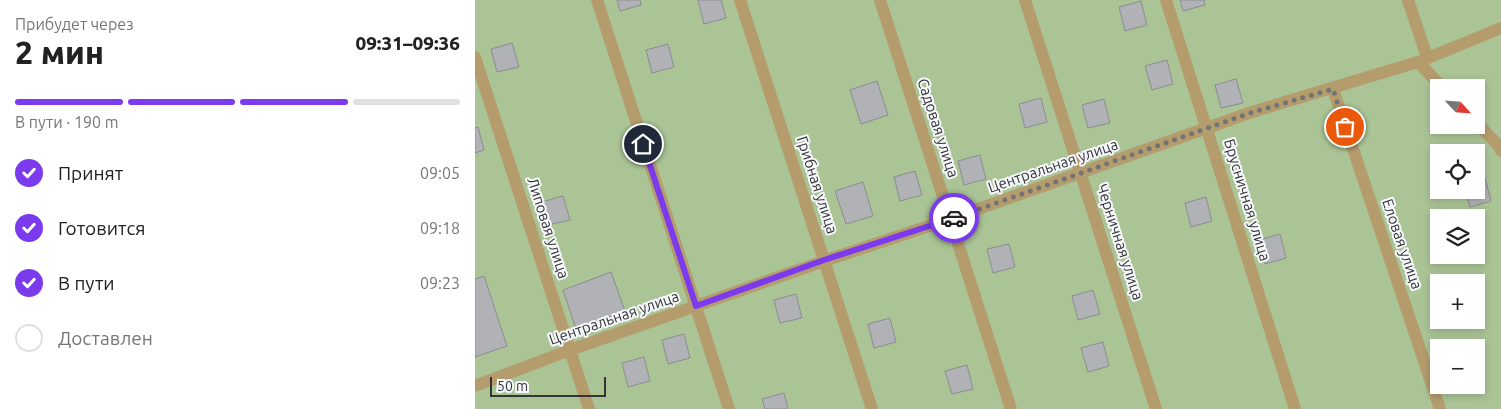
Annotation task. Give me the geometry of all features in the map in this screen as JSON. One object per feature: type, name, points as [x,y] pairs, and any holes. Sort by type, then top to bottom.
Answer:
[{"type":"street","points":[[597,0],[729,409]]},
{"type":"street","name":"Грибная улица","points":[[740,0],[872,409]]},
{"type":"street","name":"Садовая улица","points":[[880,0],[1011,409]]},
{"type":"street","name":"Черничная улица","points":[[1025,0],[1156,409]]},
{"type":"street","name":"Брусничная улица","points":[[1166,0],[1295,409]]},
{"type":"street","points":[[1408,0],[1423,60],[1437,79]]},
{"type":"street","name":"Центральная улица","points":[[475,386],[824,260],[950,219],[1253,112],[1423,60],[1501,28]]},
{"type":"street","name":"Липовая улица","points":[[475,57],[589,409]]},
{"type":"street","name":"Еловая улица","points":[[1333,89],[1440,409]]},
{"type":"street","points":[[1485,131],[1499,146],[1501,151]]},
{"type":"green space","points":[[475,0],[1501,0],[1501,409],[475,409]]},
{"type":"building","points":[[617,0],[640,0],[641,5],[620,11]]},
{"type":"building","points":[[698,0],[721,0],[726,18],[704,24]]},
{"type":"building","points":[[1180,0],[1204,0],[1205,5],[1183,11]]},
{"type":"building","points":[[1141,1],[1147,25],[1125,31],[1119,7]]},
{"type":"building","points":[[512,43],[519,67],[497,72],[491,49]]},
{"type":"building","points":[[668,44],[674,67],[652,73],[646,50]]},
{"type":"building","points":[[1167,60],[1173,84],[1152,90],[1145,66]]},
{"type":"building","points":[[1236,79],[1243,103],[1221,108],[1215,85]]},
{"type":"building","points":[[877,81],[888,115],[861,124],[850,90]]},
{"type":"building","points":[[1041,98],[1047,122],[1025,128],[1019,104]]},
{"type":"building","points":[[1104,99],[1110,123],[1088,128],[1082,105]]},
{"type":"building","points":[[478,127],[484,150],[475,153],[475,128]]},
{"type":"building","points":[[980,155],[986,179],[964,185],[958,161]]},
{"type":"building","points":[[915,171],[922,195],[900,201],[894,177]]},
{"type":"building","points":[[1485,178],[1491,201],[1470,207],[1468,199],[1485,199]]},
{"type":"building","points":[[863,182],[873,216],[846,224],[835,191]]},
{"type":"building","points":[[563,196],[570,220],[548,225],[542,202]]},
{"type":"building","points":[[1206,197],[1212,221],[1191,227],[1185,203]]},
{"type":"building","points":[[1280,234],[1286,258],[1265,264],[1259,240]]},
{"type":"building","points":[[1009,244],[1015,267],[993,273],[987,249]]},
{"type":"building","points":[[611,272],[625,311],[576,329],[563,290]]},
{"type":"building","points":[[484,276],[507,346],[475,357],[475,279]]},
{"type":"building","points":[[1093,290],[1100,314],[1078,320],[1072,296]]},
{"type":"building","points":[[796,294],[802,318],[780,323],[774,300]]},
{"type":"building","points":[[890,318],[896,342],[874,348],[868,324]]},
{"type":"building","points":[[684,334],[690,358],[668,364],[662,340]]},
{"type":"building","points":[[1103,342],[1109,366],[1088,372],[1081,348]]},
{"type":"building","points":[[644,357],[650,381],[628,387],[622,363]]},
{"type":"building","points":[[967,365],[973,389],[952,394],[945,371]]},
{"type":"building","points":[[784,393],[788,409],[765,409],[762,399]]},
{"type":"way so far","points":[[954,218],[1253,112],[1333,89],[1345,127]]},
{"type":"route","points":[[643,144],[696,306],[824,260],[954,218]]}]
